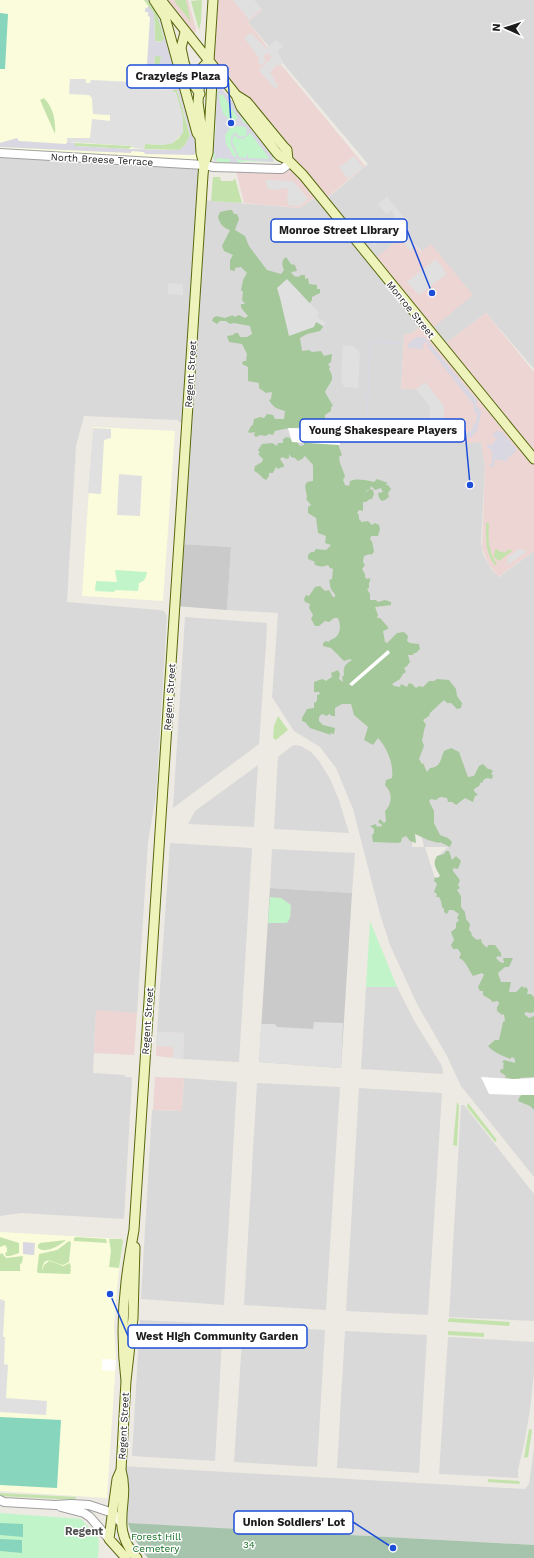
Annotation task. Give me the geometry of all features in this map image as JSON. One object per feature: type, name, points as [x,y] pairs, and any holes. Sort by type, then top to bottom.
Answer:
[{"type":"main road","points":[[154,0],[165,16],[197,132],[200,137]]},
{"type":"main road","name":"Monroe Street","points":[[161,0],[236,95],[241,107],[256,127],[280,156],[289,161],[306,180],[534,458]]},
{"type":"main road","name":"Regent Street","points":[[137,1558],[124,1539],[121,1523],[124,1480],[121,1470],[126,1382],[131,1344],[136,1259],[134,1230],[204,165],[208,153],[212,80],[209,61],[213,0]]},
{"type":"main road","points":[[185,32],[181,48],[184,62],[189,78],[203,98],[205,118],[209,128]]},
{"type":"main road","name":"Regent Street","points":[[204,165],[200,153],[200,137],[202,132],[198,102],[201,69],[209,61]]},
{"type":"main road","name":"Regent Street","points":[[109,1539],[117,1479],[121,1470]]},
{"type":"main road","points":[[109,1539],[126,1558]]},
{"type":"street","name":"North Breese Terrace","points":[[0,153],[204,165],[214,167],[282,169],[289,161]]},
{"type":"street","points":[[1,1502],[89,1505],[113,1513],[121,1523]]},
{"type":"street","points":[[55,1505],[90,1516],[109,1539]]},
{"type":"shaded area","points":[[0,0],[154,0],[204,165],[0,153]]},
{"type":"shaded area","points":[[147,0],[152,0],[161,12],[196,137],[197,150],[194,155],[145,154],[144,152],[132,151],[131,153],[0,147],[0,143],[17,138],[19,141],[66,144],[67,142],[75,143],[75,146],[132,149],[179,150],[185,145],[190,135],[177,90],[143,88],[143,80],[146,80],[150,17],[148,16],[148,12],[145,12],[145,9],[149,6],[154,14],[155,41],[161,42],[164,38],[157,14]],"holes":[[[155,56],[162,57],[160,59],[159,68],[161,69],[160,80],[166,80],[166,83],[173,84],[174,80],[174,86],[158,85],[158,71],[154,71]]]},
{"type":"shaded area","points":[[161,0],[188,0],[196,29],[193,42]]},
{"type":"shaded area","points":[[213,0],[254,0],[262,10],[248,22],[266,45],[273,57],[284,68],[365,166],[323,201],[318,195],[300,208],[244,203],[235,167],[282,169],[287,150],[209,61]]},
{"type":"shaded area","points":[[233,0],[254,0],[261,9],[249,20]]},
{"type":"shaded area","points":[[254,0],[534,0],[534,369],[486,313],[442,346],[429,331],[431,245],[422,252],[405,234],[386,250],[423,324],[412,333],[404,335],[401,389],[416,389],[430,406],[481,441],[485,468],[481,543],[483,554],[492,570],[499,577],[534,551],[534,1177],[461,1086],[447,1056],[417,1004],[390,945],[380,914],[353,809],[336,768],[320,747],[294,731],[272,697],[278,613],[227,610],[231,547],[179,544],[186,426],[177,420],[84,416],[76,446],[67,602],[159,610],[164,611],[167,616],[156,795],[148,842],[137,1013],[96,1011],[93,1073],[125,1075],[125,1077],[131,1077],[132,1079],[124,1219],[21,1213],[0,1216],[0,153],[204,165],[202,200],[300,208],[319,195],[324,201],[368,164],[248,22],[262,10]],"holes":[[[415,809],[424,847],[412,847]],[[425,847],[448,847],[437,857],[445,885],[438,888]]]},
{"type":"shaded area","points":[[251,33],[269,51],[267,47],[277,40],[283,47],[277,51],[283,62],[280,65],[277,65],[270,72],[278,86],[275,89],[259,70],[272,57],[267,53],[263,57],[266,61],[261,66],[258,61],[260,59],[244,38]]},
{"type":"shaded area","points":[[70,79],[86,79],[86,83],[90,83],[91,80],[132,82],[137,84],[137,88],[173,90],[173,92],[176,92],[183,117],[183,133],[173,143],[164,145],[145,144],[144,149],[132,148],[133,146],[67,142],[67,138],[90,138],[92,119],[110,121],[110,115],[93,114],[92,98],[89,95],[69,94]]},
{"type":"shaded area","points":[[218,85],[229,97],[243,118],[241,119],[245,124],[247,123],[273,156],[272,158],[274,161],[235,159],[239,163],[230,163],[230,159],[217,158],[216,162],[214,160],[215,153],[212,153],[216,124],[214,112],[215,95],[217,98]],"holes":[[[219,95],[223,95],[238,118],[235,122],[228,119],[223,113]],[[238,126],[245,127],[247,131],[245,136],[239,136],[235,132],[231,137],[231,145],[237,156],[234,157],[226,144],[225,135],[230,128]],[[250,133],[269,158],[248,158],[248,153],[246,158],[239,157],[232,142],[233,137],[235,135],[238,138],[243,139]]]},
{"type":"shaded area","points":[[354,156],[363,167],[348,179],[339,167]]},
{"type":"shaded area","points":[[265,180],[293,181],[308,199],[300,206],[288,205],[288,189],[268,189]]},
{"type":"shaded area","points":[[387,197],[408,222],[401,230],[415,246],[410,251],[394,230],[374,246],[371,241],[390,226],[390,222],[395,217],[392,212],[394,209],[386,214],[378,204]]},
{"type":"shaded area","points":[[405,234],[421,252],[431,244],[473,295],[429,331],[442,346],[486,313],[534,372],[534,551],[498,577],[488,563],[482,548],[485,468],[481,442],[429,442],[430,406],[416,389],[401,389],[404,335],[412,333],[423,324],[372,261]]},
{"type":"shaded area","points":[[436,259],[447,274],[419,295],[407,282]]},
{"type":"shaded area","points":[[287,279],[319,313],[317,317],[326,323],[323,326],[316,322],[314,327],[289,336],[277,288]]},
{"type":"shaded area","points":[[168,283],[183,284],[183,295],[168,294]]},
{"type":"shaded area","points":[[417,337],[423,337],[426,339],[478,402],[475,404],[481,411],[481,414],[477,431],[471,437],[407,433],[393,436],[370,435],[366,433],[369,341],[387,341],[387,339],[389,339],[389,342],[401,342],[401,344],[371,343],[367,430],[369,433],[393,434],[407,432],[468,433],[473,428],[473,423],[476,423],[477,412],[474,412],[474,405],[428,347],[429,346],[425,342],[422,344],[424,347],[422,349],[408,348],[408,343]]},
{"type":"shaded area","points":[[343,345],[353,346],[360,352],[358,388],[344,387],[341,381]]},
{"type":"shaded area","points":[[425,382],[444,406],[443,432],[429,432],[430,406],[416,389]]},
{"type":"shaded area","points":[[93,427],[175,431],[163,601],[82,596]]},
{"type":"shaded area","points":[[93,428],[111,429],[111,438],[104,440],[101,494],[88,493]]},
{"type":"shaded area","points":[[496,431],[502,432],[517,450],[507,459],[507,461],[503,462],[503,460],[495,460],[494,467],[492,467],[489,464],[492,464],[492,451],[487,444],[492,445],[497,439],[492,435]]},
{"type":"shaded area","points":[[119,474],[142,476],[140,516],[117,515]]},
{"type":"shaded area","points":[[179,544],[231,547],[227,610],[175,606]]},
{"type":"shaded area","points":[[519,549],[527,551],[508,565],[507,558]]},
{"type":"shaded area","points":[[185,617],[267,623],[266,645],[259,744],[173,808]]},
{"type":"shaded area","points":[[294,745],[301,746],[311,752],[319,761],[330,779],[339,800],[349,833],[274,829],[278,757]]},
{"type":"shaded area","points":[[258,765],[254,827],[188,824],[195,811]]},
{"type":"shaded area","points":[[170,843],[252,848],[239,1062],[183,1059],[184,1033],[157,1032]]},
{"type":"shaded area","points":[[272,849],[355,853],[352,893],[270,888]]},
{"type":"shaded area","points":[[270,888],[352,893],[341,1068],[259,1062]]},
{"type":"shaded area","points":[[366,987],[397,987],[415,1022],[442,1066],[443,1074],[361,1069]]},
{"type":"shaded area","points":[[96,1010],[137,1013],[134,1055],[94,1053]]},
{"type":"shaded area","points":[[314,1022],[343,1023],[341,1068],[259,1062],[261,1024],[275,1024],[277,1027],[313,1029]]},
{"type":"shaded area","points":[[157,1032],[184,1033],[183,1059],[156,1056]]},
{"type":"shaded area","points":[[157,1032],[184,1033],[183,1059],[173,1058],[173,1047],[156,1046]]},
{"type":"shaded area","points":[[155,1077],[184,1078],[182,1111],[153,1110]]},
{"type":"shaded area","points":[[184,1078],[237,1082],[224,1305],[141,1299],[152,1110],[182,1111]]},
{"type":"shaded area","points":[[257,1083],[340,1087],[326,1310],[244,1305]]},
{"type":"shaded area","points":[[359,1088],[442,1093],[428,1315],[346,1311]]},
{"type":"shaded area","points":[[461,1105],[464,1105],[534,1194],[534,1321],[449,1317]]},
{"type":"shaded area","points":[[0,1232],[122,1239],[123,1241],[114,1328],[116,1360],[107,1498],[0,1491]]},
{"type":"shaded area","points":[[23,1242],[35,1243],[34,1255],[23,1254]]},
{"type":"shaded area","points":[[0,1299],[5,1301],[3,1337],[5,1337],[4,1364],[8,1365],[6,1398],[47,1401],[46,1415],[0,1412]]},
{"type":"shaded area","points":[[140,1320],[223,1324],[215,1461],[132,1456]]},
{"type":"shaded area","points":[[243,1325],[325,1330],[317,1467],[234,1462]]},
{"type":"shaded area","points":[[345,1331],[427,1335],[419,1473],[337,1468]]},
{"type":"shaded area","points":[[448,1337],[534,1342],[534,1372],[530,1410],[518,1470],[518,1478],[439,1474]]},
{"type":"shaded area","points":[[534,1448],[534,1545],[121,1523],[121,1466],[525,1489],[529,1484]]},
{"type":"green space","points":[[144,0],[147,0],[157,14],[164,38],[162,42],[155,41],[154,14]]},
{"type":"green space","points":[[175,0],[186,0],[191,22],[175,2]]},
{"type":"green space","points":[[202,0],[201,21],[199,30],[191,1]]},
{"type":"green space","points":[[0,13],[8,14],[5,69],[0,69]]},
{"type":"green space","points":[[155,56],[162,56],[160,59],[164,76],[173,83],[173,80],[175,80],[174,86],[158,85],[158,72],[154,71]]},
{"type":"green space","points":[[218,85],[273,156],[274,161],[244,161],[237,163],[218,162],[213,159],[212,151],[216,124],[214,112],[216,86]]},
{"type":"green space","points":[[173,90],[177,90],[190,136],[180,150],[144,149],[145,144],[168,144],[180,137]]},
{"type":"green space","points":[[44,98],[50,106],[53,114],[55,134],[40,100]]},
{"type":"green space","points":[[75,143],[133,146],[128,149],[75,146]]},
{"type":"green space","points":[[213,177],[220,177],[221,181],[233,181],[235,178],[242,203],[211,201]]},
{"type":"green space","points":[[232,210],[234,214],[237,214],[239,219],[235,230],[245,236],[249,246],[267,270],[281,274],[284,270],[282,265],[283,261],[286,257],[291,264],[295,265],[297,271],[291,272],[294,276],[298,277],[305,275],[305,279],[308,278],[309,284],[317,285],[317,289],[320,289],[320,293],[312,297],[312,300],[308,305],[283,299],[282,305],[287,320],[286,323],[322,321],[323,327],[320,331],[307,334],[300,338],[302,351],[321,351],[324,356],[332,354],[331,362],[328,364],[330,367],[329,369],[332,376],[332,381],[325,392],[333,406],[331,407],[331,411],[325,415],[325,420],[331,424],[345,428],[345,431],[339,432],[339,447],[342,455],[339,457],[345,476],[343,480],[345,485],[349,486],[350,481],[353,480],[374,482],[377,479],[388,483],[385,485],[388,485],[391,489],[388,493],[389,497],[382,501],[379,498],[378,493],[383,492],[381,488],[375,490],[371,486],[370,489],[373,490],[374,494],[372,499],[363,502],[363,511],[359,510],[357,513],[361,522],[368,521],[372,525],[375,523],[379,525],[380,529],[378,536],[371,536],[370,540],[372,541],[374,552],[371,555],[364,556],[363,562],[365,565],[362,569],[365,577],[367,579],[370,578],[371,581],[369,582],[369,588],[367,589],[370,594],[370,600],[376,600],[378,602],[385,600],[391,602],[391,605],[375,607],[378,615],[377,618],[380,618],[388,627],[388,629],[383,631],[385,642],[387,643],[397,633],[404,632],[408,636],[407,641],[410,643],[419,644],[420,649],[416,653],[413,655],[408,655],[410,662],[404,668],[406,672],[400,679],[392,684],[400,687],[401,684],[407,687],[409,683],[416,688],[419,686],[423,687],[429,681],[434,681],[437,679],[449,680],[456,689],[457,696],[462,703],[461,708],[457,709],[451,703],[447,703],[444,700],[430,713],[429,716],[423,720],[426,725],[422,740],[424,746],[419,759],[421,764],[423,763],[427,772],[430,768],[438,765],[444,751],[451,748],[459,752],[468,777],[474,776],[479,766],[483,764],[488,769],[493,771],[491,774],[493,775],[492,779],[487,778],[483,780],[483,783],[481,782],[479,786],[474,789],[478,795],[475,796],[473,802],[465,798],[456,805],[452,802],[448,802],[447,798],[440,797],[436,800],[431,799],[429,801],[434,811],[434,823],[440,835],[448,838],[452,842],[450,847],[440,842],[428,840],[415,834],[416,843],[410,841],[406,836],[402,838],[401,842],[398,843],[373,842],[372,835],[374,833],[374,829],[370,826],[376,824],[377,827],[381,827],[382,825],[378,822],[380,819],[384,823],[386,821],[385,811],[391,798],[388,788],[385,785],[386,780],[392,778],[392,767],[384,746],[378,738],[373,745],[364,740],[368,727],[354,715],[351,704],[342,704],[335,708],[335,716],[329,714],[327,716],[322,714],[319,717],[319,721],[323,725],[335,728],[334,734],[330,733],[331,735],[310,728],[305,722],[302,721],[307,709],[314,708],[314,703],[317,701],[317,695],[320,694],[319,692],[314,692],[314,682],[322,679],[327,681],[332,677],[331,673],[338,670],[340,674],[339,679],[343,682],[342,677],[344,675],[344,668],[346,664],[352,660],[350,659],[344,661],[331,648],[323,646],[323,643],[326,641],[329,642],[338,635],[340,625],[338,618],[334,618],[329,622],[325,621],[319,626],[315,626],[311,619],[313,615],[309,608],[310,604],[305,602],[304,599],[306,595],[309,596],[315,587],[320,586],[325,591],[329,590],[333,597],[335,597],[329,580],[332,579],[333,569],[328,565],[317,566],[314,564],[315,562],[308,559],[308,555],[311,552],[314,552],[316,549],[326,550],[331,545],[325,543],[326,536],[318,533],[316,518],[308,513],[308,507],[311,505],[306,499],[305,486],[307,482],[313,481],[313,465],[305,456],[298,461],[289,454],[289,458],[287,459],[282,457],[280,459],[284,465],[283,468],[278,469],[276,467],[273,473],[269,473],[266,480],[254,471],[255,466],[262,462],[263,459],[258,454],[260,453],[258,450],[262,444],[272,443],[277,446],[278,443],[283,443],[283,439],[287,437],[292,441],[295,439],[300,446],[304,445],[302,428],[275,431],[273,435],[260,435],[256,437],[254,435],[255,432],[248,432],[253,425],[254,419],[260,417],[264,418],[267,414],[273,415],[275,419],[284,419],[285,411],[272,405],[269,400],[271,399],[272,392],[266,393],[259,388],[259,383],[248,381],[248,367],[242,364],[243,361],[246,361],[247,354],[242,344],[229,342],[227,336],[235,333],[238,333],[240,337],[247,337],[252,334],[250,326],[234,323],[230,324],[226,321],[220,321],[217,324],[212,321],[216,316],[225,318],[233,315],[234,317],[239,315],[245,318],[248,316],[241,306],[241,304],[245,304],[242,300],[243,292],[241,290],[243,280],[247,273],[241,267],[235,268],[235,271],[230,270],[230,260],[233,255],[224,251],[222,246],[230,230],[222,225],[218,217],[220,212]]},
{"type":"green space","points":[[486,523],[489,523],[489,544],[497,564],[495,565],[489,555],[486,540]]},
{"type":"green space","points":[[497,549],[504,553],[510,549],[512,551],[499,561],[494,557],[495,550]]},
{"type":"green space","points":[[115,570],[147,572],[145,579],[139,583],[138,591],[95,591],[96,581],[117,582]]},
{"type":"green space","points":[[278,716],[288,730],[276,740],[273,738],[274,726]]},
{"type":"green space","points":[[446,851],[449,851],[452,860],[456,856],[461,861],[458,869],[453,868],[453,871],[460,880],[458,885],[460,888],[457,890],[461,896],[461,907],[470,924],[469,930],[472,936],[477,940],[481,939],[482,943],[487,948],[488,945],[495,945],[501,953],[501,957],[498,956],[496,958],[500,962],[504,963],[503,958],[513,958],[509,967],[505,967],[498,973],[501,982],[511,982],[509,992],[516,992],[522,986],[524,988],[526,987],[528,990],[527,994],[531,994],[534,997],[534,1012],[526,1012],[524,1014],[529,1018],[534,1016],[534,1077],[520,1078],[522,1084],[513,1083],[509,1078],[505,1078],[506,1076],[500,1072],[501,1069],[504,1069],[504,1063],[502,1062],[504,1060],[515,1063],[515,1059],[512,1057],[510,1059],[501,1055],[488,1046],[495,1040],[499,1040],[503,1022],[505,1021],[504,1014],[502,1015],[497,1011],[499,1004],[498,1001],[492,1002],[483,995],[483,991],[480,991],[478,987],[484,975],[482,973],[473,976],[465,963],[459,958],[461,954],[458,949],[453,949],[451,945],[454,940],[451,932],[456,928],[456,923],[459,920],[457,918],[459,914],[453,910],[449,910],[447,914],[444,912],[439,897],[436,897],[437,894],[434,892],[437,884],[434,881],[435,877],[437,878],[440,876],[435,866],[435,861],[437,856],[444,854]]},
{"type":"green space","points":[[270,897],[281,898],[291,905],[290,918],[287,923],[268,923]]},
{"type":"green space","points":[[370,921],[397,987],[366,987]]},
{"type":"green space","points":[[523,1093],[534,1093],[534,1110],[530,1106],[518,1101]]},
{"type":"green space","points":[[457,1102],[459,1105],[457,1146],[453,1145]]},
{"type":"green space","points":[[468,1103],[497,1140],[495,1142],[467,1107]]},
{"type":"green space","points":[[0,1237],[19,1243],[19,1253],[6,1256],[5,1253],[7,1252],[7,1248],[5,1245],[0,1247]]},
{"type":"green space","points":[[74,1238],[106,1239],[107,1243],[74,1241]]},
{"type":"green space","points":[[109,1239],[122,1239],[123,1241],[119,1268],[109,1267],[111,1251]]},
{"type":"green space","points":[[66,1240],[49,1250],[41,1250],[38,1248],[40,1243]]},
{"type":"green space","points":[[69,1241],[71,1242],[69,1262],[63,1265],[50,1260],[44,1262],[42,1271],[44,1265],[49,1261],[63,1266],[70,1263],[70,1274],[38,1273],[39,1254],[57,1250]]},
{"type":"green space","points":[[2,1253],[6,1258],[23,1256],[22,1263],[20,1264],[21,1271],[0,1271],[0,1254]]},
{"type":"green space","points":[[449,1318],[510,1322],[509,1326],[448,1322]]},
{"type":"green space","points":[[448,1331],[484,1333],[484,1337],[448,1335]]},
{"type":"green space","points":[[0,1417],[61,1420],[57,1488],[0,1485]]},
{"type":"green space","points":[[529,1429],[532,1430],[528,1457],[524,1458]]},
{"type":"green space","points":[[488,1479],[519,1481],[520,1484],[488,1482]]},
{"type":"green space","points":[[0,1493],[76,1497],[75,1500],[0,1496]]},
{"type":"green space","points":[[0,1513],[81,1519],[98,1537],[98,1558],[0,1558]]},
{"type":"green space","points":[[0,1523],[23,1524],[23,1537],[0,1535]]},
{"type":"green space","name":"Forest Hill Cemetery","points":[[128,1523],[534,1545],[534,1558],[148,1558],[136,1541]]},
{"type":"green space","points":[[0,1539],[22,1540],[22,1553],[0,1551]]},
{"type":"pier","points":[[288,428],[337,430],[340,445],[292,442]]},
{"type":"pier","points":[[388,650],[390,653],[352,686],[349,684]]},
{"type":"pier","points":[[481,1077],[514,1079],[534,1078],[534,1095],[489,1094]]},
{"type":"pier","points":[[102,1359],[116,1360],[115,1371],[102,1370]]},
{"type":"place","name":"Crazylegs Plaza","points":[[231,123]]},
{"type":"place","name":"Monroe Street Library","points":[[432,293]]},
{"type":"place","name":"Young Shakespeare Players","points":[[470,485]]},
{"type":"place","name":"West High Community Garden","points":[[110,1294]]},
{"type":"place","name":"Union Soldiers' Lot","points":[[393,1548]]},
{"type":"district","name":"Regent","points":[[84,1531]]},
{"type":"park label","name":"34","points":[[249,1544]]}]
